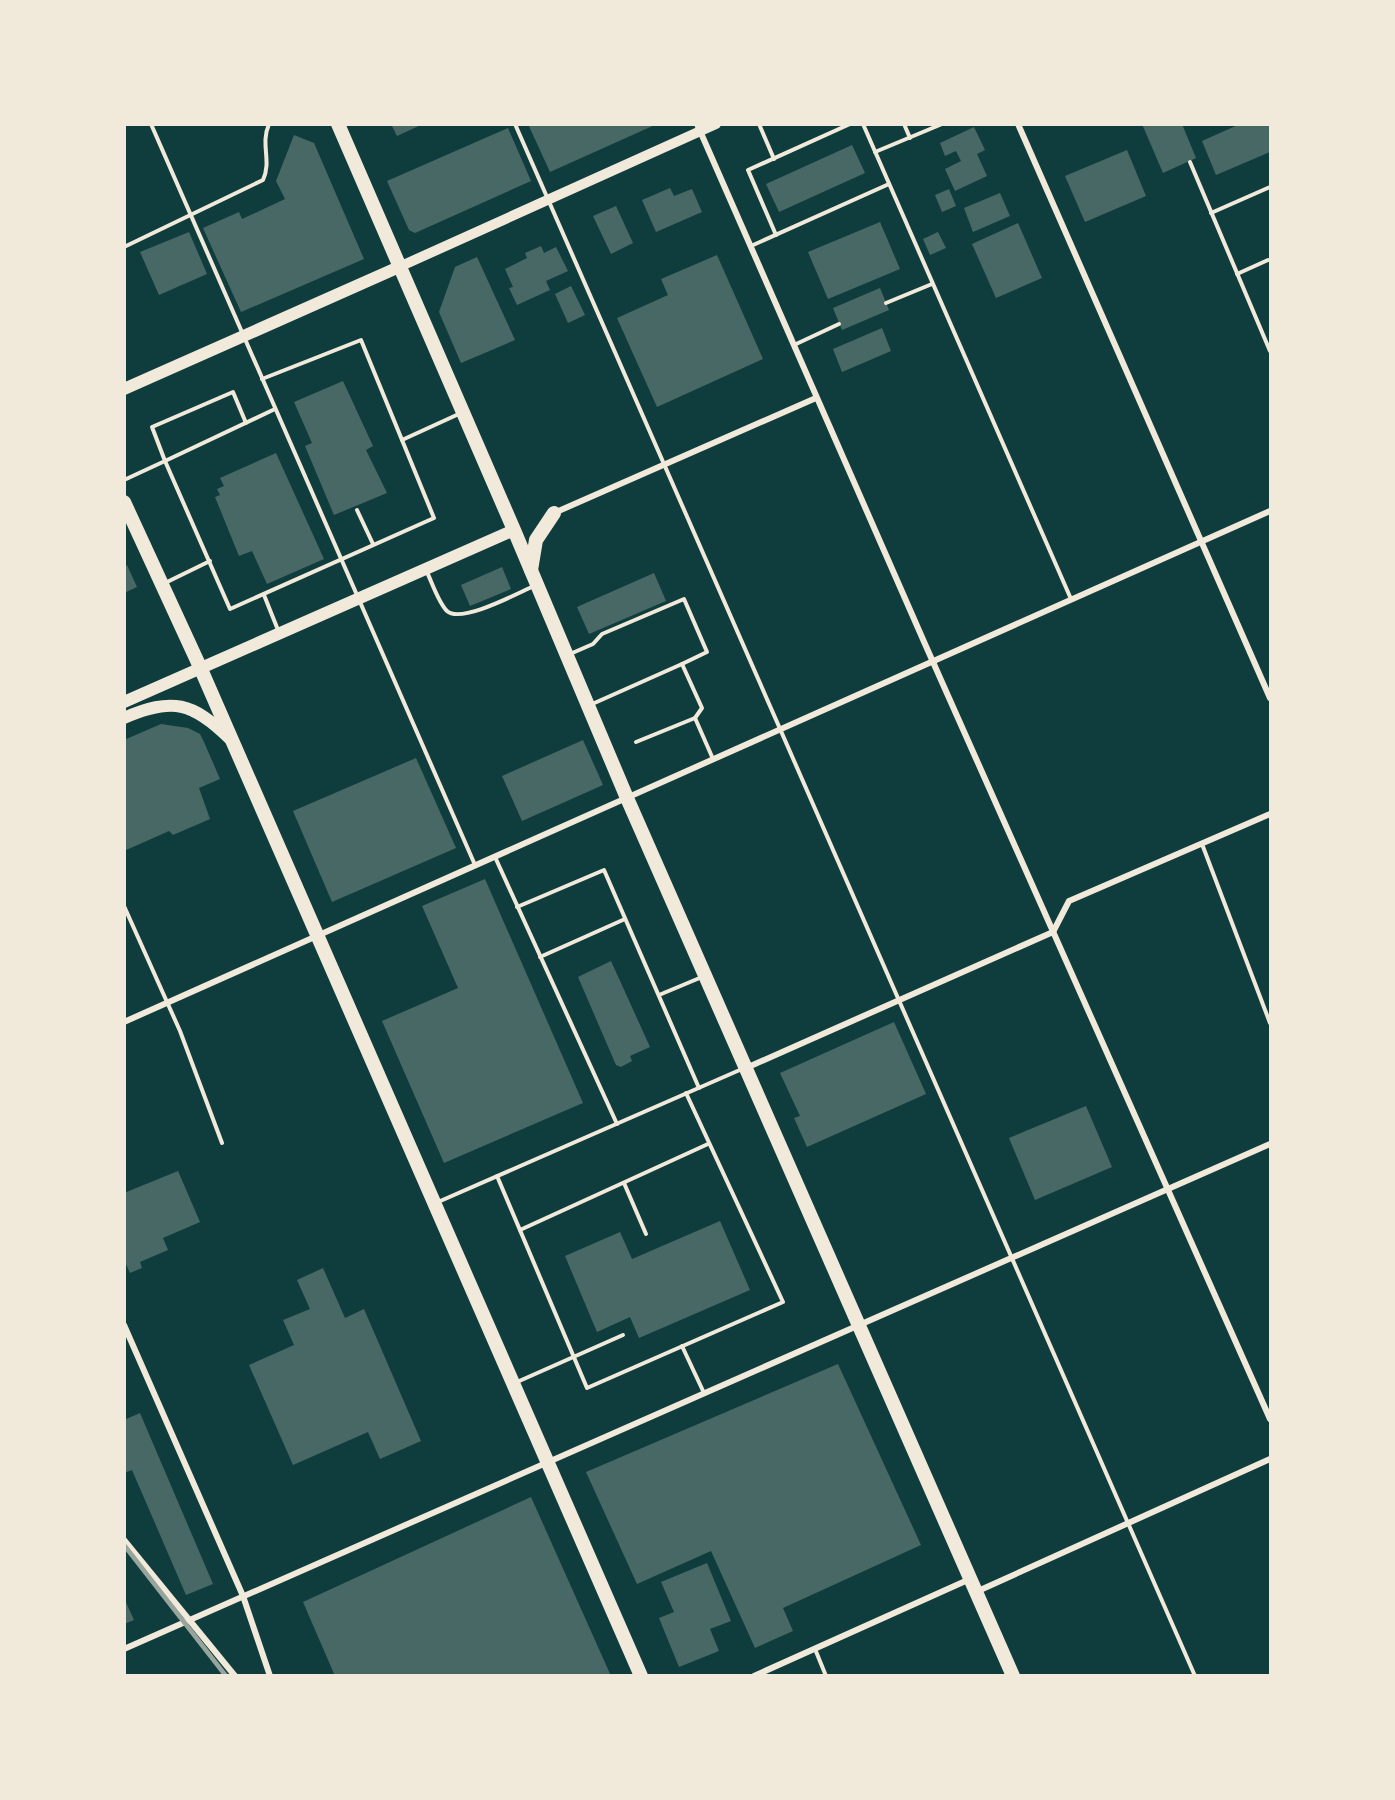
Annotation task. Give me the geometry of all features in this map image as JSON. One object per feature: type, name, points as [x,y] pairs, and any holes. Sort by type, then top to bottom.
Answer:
[{"type":"highway","points":[[338,124],[627,798],[975,1585],[1013,1676]]},
{"type":"highway","points":[[124,502],[200,668],[641,1676]]},
{"type":"highway","points":[[531,570],[536,540],[554,513]]},
{"type":"main road","points":[[124,389],[243,334],[549,200],[699,128],[716,124]]},
{"type":"main road","points":[[124,702],[514,530]]},
{"type":"main road","points":[[124,717],[150,706],[171,704],[204,716],[232,741]]},
{"type":"street","points":[[1018,124],[1270,698]]},
{"type":"street","points":[[699,128],[816,398],[1270,1419]]},
{"type":"street","points":[[554,513],[816,398]]},
{"type":"street","points":[[124,1022],[1270,511]]},
{"type":"street","points":[[746,1068],[1053,932],[1069,901],[1270,814]]},
{"type":"street","points":[[124,1649],[1270,1144]]},
{"type":"street","points":[[124,1325],[127,1338],[243,1596],[270,1676]]},
{"type":"street","points":[[754,1676],[815,1649],[1130,1523],[1270,1459]]},
{"type":"street","points":[[124,1540],[235,1676]]},
{"type":"lane","points":[[150,124],[475,866]]},
{"type":"lane","points":[[124,247],[191,217],[263,180],[269,167],[265,145],[269,124]]},
{"type":"lane","points":[[516,124],[1195,1676]]},
{"type":"lane","points":[[759,124],[774,159]]},
{"type":"lane","points":[[776,235],[748,171],[850,124]]},
{"type":"lane","points":[[863,124],[1071,600]]},
{"type":"lane","points":[[904,124],[910,138]]},
{"type":"lane","points":[[931,129],[934,124]]},
{"type":"lane","points":[[875,152],[942,124]]},
{"type":"lane","points":[[1190,162],[1270,350]]},
{"type":"lane","points":[[751,246],[889,184]]},
{"type":"lane","points":[[1211,213],[1270,187]]},
{"type":"lane","points":[[1237,274],[1268,260]]},
{"type":"lane","points":[[886,303],[932,284]]},
{"type":"lane","points":[[794,345],[840,324]]},
{"type":"lane","points":[[246,423],[233,392],[152,427],[230,609],[434,518],[361,340],[262,380]]},
{"type":"lane","points":[[124,480],[275,409]]},
{"type":"lane","points":[[402,440],[462,412]]},
{"type":"lane","points":[[357,510],[373,544]]},
{"type":"lane","points":[[162,584],[210,561]]},
{"type":"lane","points":[[426,569],[446,610],[455,614],[469,614],[537,585]]},
{"type":"lane","points":[[264,595],[279,633]]},
{"type":"lane","points":[[567,655],[593,644],[602,634],[684,599],[707,652],[588,706]]},
{"type":"lane","points":[[636,742],[696,718],[702,708],[682,664]]},
{"type":"lane","points":[[696,718],[714,759]]},
{"type":"lane","points":[[1202,843],[1270,1022]]},
{"type":"lane","points":[[495,857],[617,1124]]},
{"type":"lane","points":[[517,907],[604,870],[699,1088]]},
{"type":"lane","points":[[124,906],[167,1003],[222,1143]]},
{"type":"lane","points":[[540,957],[625,919]]},
{"type":"lane","points":[[659,995],[705,976]]},
{"type":"lane","points":[[435,1203],[746,1068]]},
{"type":"lane","points":[[497,1176],[586,1388],[783,1302],[686,1093]]},
{"type":"lane","points":[[520,1230],[708,1144]]},
{"type":"lane","points":[[624,1183],[646,1234]]},
{"type":"lane","points":[[513,1383],[623,1335]]},
{"type":"lane","points":[[682,1346],[704,1393]]},
{"type":"lane","points":[[815,1649],[826,1676]]},
{"type":"building","points":[[391,124],[423,124],[397,136]]},
{"type":"building","points":[[528,124],[657,124],[550,172]]},
{"type":"building","points":[[1142,124],[1182,124],[1196,158],[1163,173]]},
{"type":"building","points":[[1240,124],[1270,124],[1270,152],[1216,175],[1202,141]]},
{"type":"building","points":[[974,127],[985,150],[977,154],[987,176],[955,191],[945,169],[961,161],[956,151],[945,156],[940,143]]},
{"type":"building","points":[[508,128],[531,181],[415,233],[409,230],[387,181]]},
{"type":"building","points":[[294,135],[314,143],[364,259],[241,312],[203,228],[239,212],[242,219],[285,199],[276,181]]},
{"type":"building","points":[[852,145],[865,173],[779,212],[766,184]]},
{"type":"building","points":[[1127,150],[1146,196],[1085,222],[1065,176]]},
{"type":"building","points":[[670,188],[674,196],[692,189],[702,212],[656,232],[642,200]]},
{"type":"building","points":[[949,189],[956,206],[942,212],[935,195]]},
{"type":"building","points":[[1000,193],[1010,216],[973,232],[964,208]]},
{"type":"building","points":[[616,206],[633,243],[611,254],[593,216]]},
{"type":"building","points":[[880,222],[900,269],[828,299],[808,252]]},
{"type":"building","points":[[1018,223],[1042,278],[996,298],[972,244]]},
{"type":"building","points":[[189,232],[207,274],[159,295],[140,252]]},
{"type":"building","points":[[938,232],[946,248],[930,255],[923,239]]},
{"type":"building","points":[[541,246],[544,253],[556,247],[568,271],[546,281],[550,290],[517,305],[509,288],[513,287],[505,269],[527,258],[525,253]]},
{"type":"building","points":[[717,255],[763,359],[657,407],[617,318],[668,295],[661,279]]},
{"type":"building","points":[[477,257],[515,340],[461,363],[439,312],[455,267]]},
{"type":"building","points":[[571,286],[585,315],[568,323],[555,294]]},
{"type":"building","points":[[880,288],[889,310],[842,330],[833,308]]},
{"type":"building","points":[[882,328],[891,351],[842,372],[833,349]]},
{"type":"building","points":[[343,381],[373,446],[366,450],[387,493],[334,515],[305,446],[312,443],[294,402]]},
{"type":"building","points":[[276,453],[324,559],[267,584],[252,551],[239,556],[215,497],[220,495],[217,489],[224,486],[220,478]]},
{"type":"building","points":[[127,565],[137,587],[124,593],[124,567]]},
{"type":"building","points":[[502,567],[511,589],[470,606],[461,585]]},
{"type":"building","points":[[654,573],[666,601],[589,634],[577,607]]},
{"type":"building","points":[[161,724],[188,728],[200,734],[220,779],[199,788],[210,819],[173,835],[169,831],[124,851],[124,740]]},
{"type":"building","points":[[583,740],[603,785],[522,821],[502,776]]},
{"type":"building","points":[[416,758],[456,848],[332,902],[293,811]]},
{"type":"building","points":[[485,879],[583,1103],[444,1163],[382,1021],[458,988],[422,906]]},
{"type":"building","points":[[611,961],[650,1047],[630,1056],[632,1061],[621,1067],[616,1065],[578,977]]},
{"type":"building","points":[[894,1022],[926,1094],[807,1147],[794,1118],[800,1116],[780,1073]]},
{"type":"building","points":[[1086,1106],[1112,1167],[1035,1200],[1009,1138]]},
{"type":"building","points":[[178,1171],[200,1222],[163,1238],[168,1250],[140,1262],[142,1268],[130,1273],[124,1260],[124,1193]]},
{"type":"building","points":[[720,1221],[750,1290],[639,1338],[630,1317],[597,1332],[565,1256],[620,1232],[632,1259]]},
{"type":"building","points":[[323,1268],[345,1318],[364,1309],[421,1441],[380,1459],[368,1432],[293,1465],[249,1365],[294,1345],[283,1320],[310,1309],[297,1280]]},
{"type":"building","points":[[838,1364],[921,1545],[783,1608],[793,1631],[755,1648],[711,1551],[637,1584],[586,1472]]},
{"type":"building","points":[[140,1413],[213,1584],[186,1595],[132,1470],[124,1473],[124,1420]]},
{"type":"building","points":[[531,1497],[611,1676],[335,1676],[303,1602]]},
{"type":"building","points":[[707,1563],[731,1621],[710,1629],[719,1651],[679,1667],[659,1618],[674,1612],[661,1582]]},
{"type":"building","points":[[124,1598],[134,1620],[124,1624]]},
{"type":"railway","points":[[124,1545],[226,1676]]}]
